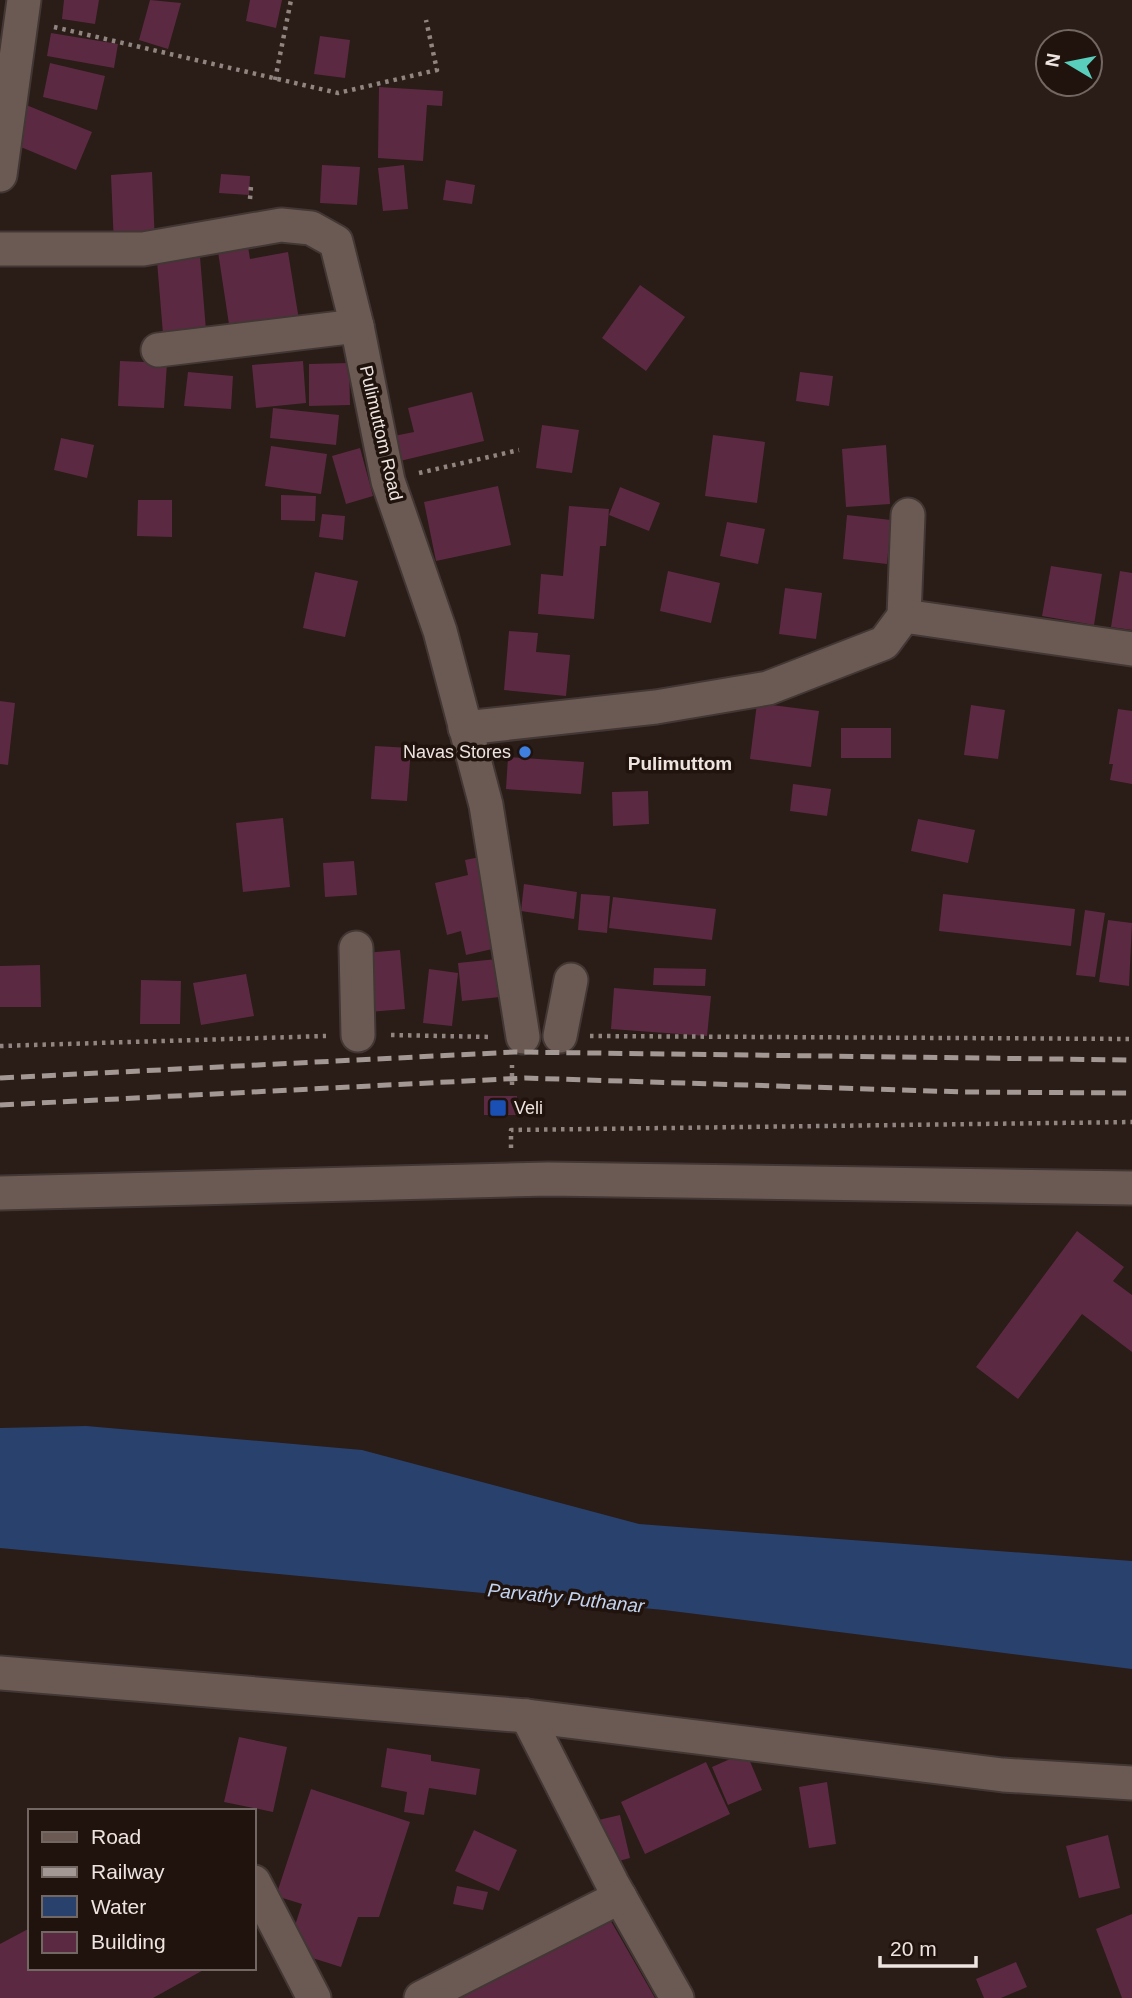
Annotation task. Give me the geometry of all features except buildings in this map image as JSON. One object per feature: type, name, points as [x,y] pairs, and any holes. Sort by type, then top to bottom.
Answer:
[{"type":"street","points":[[0,175],[23,10]]},
{"type":"street","name":"Pulimuttom Road","points":[[0,249],[143,249],[281,225],[311,228],[336,242],[357,326],[388,481],[440,631],[486,805],[523,1037]]},
{"type":"street","points":[[158,350],[357,326]]},
{"type":"street","points":[[465,728],[656,707],[768,688],[884,643],[904,616],[908,516]]},
{"type":"street","points":[[904,616],[1132,649]]},
{"type":"street","points":[[356,948],[358,1035]]},
{"type":"street","points":[[560,1036],[570,980]]},
{"type":"street","points":[[0,1193],[511,1180],[1132,1188]]},
{"type":"street","points":[[0,1673],[527,1716],[1003,1775],[1132,1783]]},
{"type":"street","points":[[527,1716],[620,1896],[677,1998]]},
{"type":"street","points":[[256,1886],[314,1998]]},
{"type":"street","points":[[421,1998],[620,1896]]},
{"type":"path","points":[[275,80],[291,0]]},
{"type":"path","points":[[23,10],[275,80],[338,93],[437,70],[426,20]]},
{"type":"path","points":[[388,481],[519,450]]},
{"type":"path","points":[[0,1046],[358,1035],[523,1037]]},
{"type":"path","points":[[560,1036],[1132,1039]]},
{"type":"path","points":[[511,1180],[511,1130],[1132,1122]]},
{"type":"water","name":"Parvathy Puthanar","points":[[86,1426],[362,1450],[639,1524],[1132,1561],[1132,1669],[664,1610],[0,1548],[0,1428]]},
{"type":"railway","points":[[0,1078],[515,1052],[1132,1060]]},
{"type":"railway","points":[[0,1105],[525,1078],[964,1092],[1132,1093]]},
{"type":"place","name":"Navas Stores","points":[[525,752]]},
{"type":"place","name":"Veli","points":[[498,1108]]},
{"type":"district","name":"Pulimuttom","points":[[680,763]]}]
